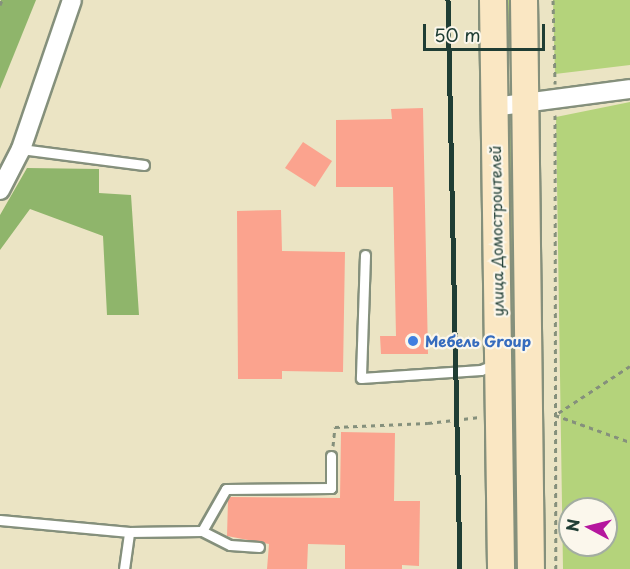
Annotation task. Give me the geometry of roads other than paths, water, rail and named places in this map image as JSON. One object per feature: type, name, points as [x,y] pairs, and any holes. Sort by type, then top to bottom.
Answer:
[{"type":"main road","name":"улица Домостроителей","points":[[493,0],[501,569]]},
{"type":"main road","name":"улица Домостроителей","points":[[524,0],[531,569]]},
{"type":"street","points":[[0,190],[21,148],[72,0]]},
{"type":"street","points":[[494,107],[630,89]]},
{"type":"lane","points":[[21,148],[144,165]]},
{"type":"lane","points":[[365,255],[361,378],[481,370],[498,364]]},
{"type":"lane","points":[[202,531],[226,489],[331,488],[331,456]]},
{"type":"lane","points":[[0,523],[129,532],[202,531],[230,545],[259,547]]},
{"type":"lane","points":[[124,569],[129,532]]},
{"type":"railway","points":[[448,0],[460,569]]},
{"type":"place","name":"Мебель Group","points":[[413,341]]}]
